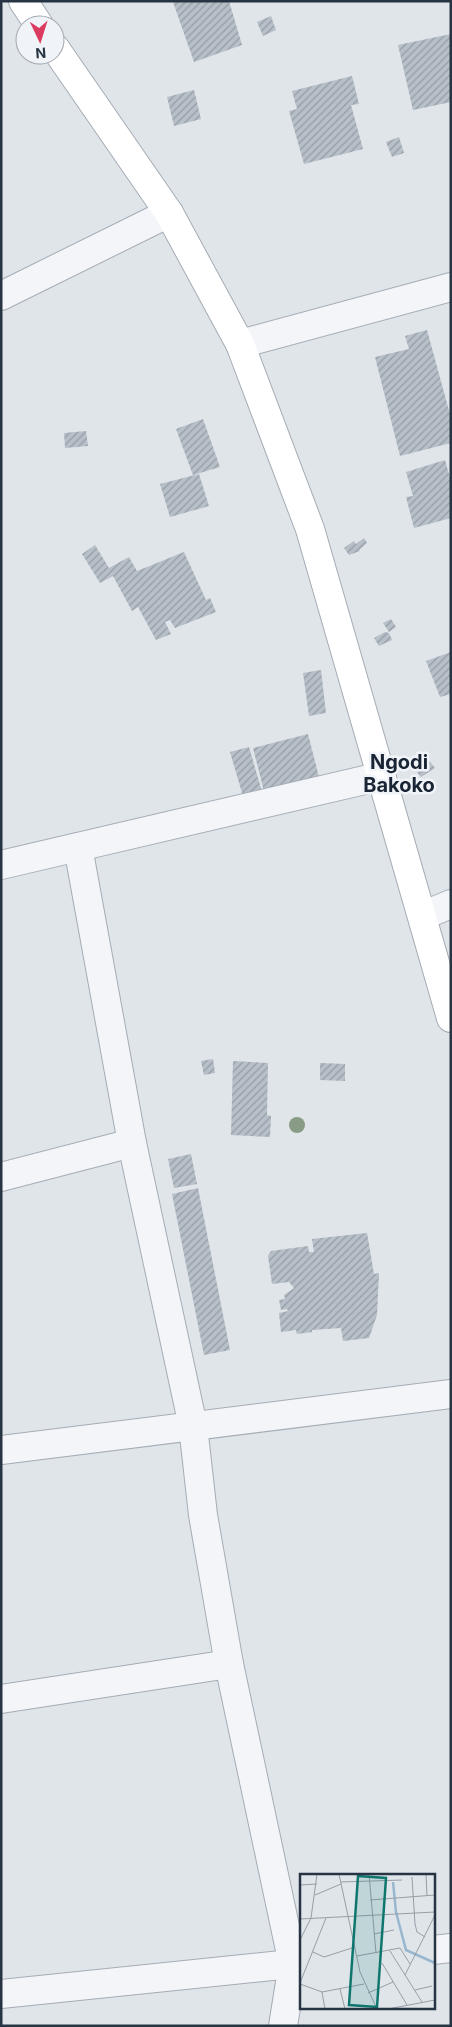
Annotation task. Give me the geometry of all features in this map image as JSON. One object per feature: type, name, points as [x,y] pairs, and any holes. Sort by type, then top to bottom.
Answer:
[{"type":"main road","points":[[23,1],[33,15]]},
{"type":"main road","points":[[65,62],[169,213],[240,344],[310,529],[451,1018]]},
{"type":"street","points":[[1,296],[169,213]]},
{"type":"street","points":[[240,344],[451,287]]},
{"type":"street","points":[[1,865],[382,776]]},
{"type":"street","points":[[78,847],[132,1143],[193,1426],[203,1515],[229,1664],[297,1964],[283,2026]]},
{"type":"street","points":[[422,916],[451,904]]},
{"type":"street","points":[[1,1176],[132,1143]]},
{"type":"street","points":[[1,1450],[451,1394]]},
{"type":"street","points":[[1,1699],[229,1664]]},
{"type":"street","points":[[434,1950],[451,1948]]},
{"type":"street","points":[[1,1994],[297,1964]]},
{"type":"building","points":[[229,1],[242,45],[194,62],[173,2]]},
{"type":"building","points":[[271,16],[276,30],[263,36],[257,22]]},
{"type":"building","points":[[451,34],[451,102],[413,110],[398,45]]},
{"type":"building","points":[[352,76],[359,104],[351,105],[363,149],[304,164],[289,111],[297,109],[292,91]]},
{"type":"building","points":[[194,90],[201,119],[174,126],[167,97]]},
{"type":"building","points":[[399,137],[404,153],[392,157],[386,142]]},
{"type":"building","points":[[427,330],[451,418],[451,443],[400,456],[375,357],[409,349],[405,336]]},
{"type":"building","points":[[203,419],[220,467],[193,475],[176,429]]},
{"type":"building","points":[[86,431],[88,446],[65,448],[64,433]]},
{"type":"building","points":[[445,460],[451,481],[451,518],[414,528],[406,497],[413,496],[406,472]]},
{"type":"building","points":[[199,474],[209,506],[170,517],[160,484]]},
{"type":"building","points":[[364,538],[367,543],[360,551],[349,555],[344,548],[354,541],[356,544]]},
{"type":"building","points":[[95,545],[109,568],[129,557],[137,571],[184,552],[206,600],[210,598],[216,612],[175,628],[170,620],[165,622],[171,634],[156,640],[138,607],[132,611],[113,576],[100,583],[82,554]]},
{"type":"building","points":[[391,619],[396,627],[389,632],[383,623]]},
{"type":"building","points":[[385,632],[389,633],[392,640],[379,646],[374,638]]},
{"type":"building","points":[[451,652],[451,694],[440,697],[426,661]]},
{"type":"building","points":[[321,670],[326,713],[309,716],[303,673]]},
{"type":"building","points":[[308,734],[319,777],[264,791],[253,748]]},
{"type":"building","points":[[249,747],[262,792],[245,803],[230,752]]},
{"type":"building","points":[[426,757],[435,768],[421,777],[413,767]]},
{"type":"building","points":[[213,1059],[215,1073],[204,1075],[201,1061]]},
{"type":"building","points":[[233,1061],[268,1063],[267,1115],[271,1116],[270,1137],[231,1135]]},
{"type":"building","points":[[320,1063],[345,1064],[345,1081],[320,1080]]},
{"type":"building","points":[[191,1154],[197,1184],[174,1188],[168,1159]]},
{"type":"building","points":[[198,1188],[230,1350],[204,1355],[172,1194]]},
{"type":"building","points":[[367,1233],[374,1274],[379,1273],[377,1315],[369,1338],[343,1341],[341,1328],[312,1330],[312,1332],[297,1334],[296,1330],[281,1332],[279,1313],[288,1311],[287,1309],[281,1310],[279,1300],[285,1299],[284,1295],[294,1288],[289,1282],[272,1284],[268,1256],[271,1251],[308,1246],[309,1252],[314,1252],[312,1239]]},
{"type":"district","name":"Ngodi Bakoko","points":[[399,774]]}]
